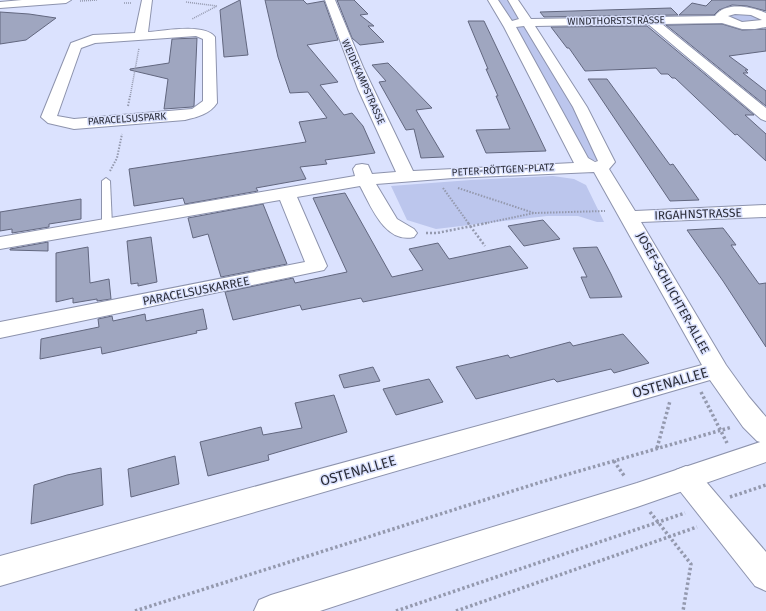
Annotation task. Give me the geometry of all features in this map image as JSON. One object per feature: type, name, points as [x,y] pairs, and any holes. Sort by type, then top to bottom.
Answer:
[{"type":"street","points":[[0,6],[66,0]]},
{"type":"street","points":[[141,36],[147,0]]},
{"type":"street","name":"WEIDEKAMPSTRASSE","points":[[330,0],[365,90],[404,169]]},
{"type":"street","points":[[493,0],[508,23],[582,161],[588,165],[599,167],[607,162],[580,107],[513,0]]},
{"type":"street","name":"WINDTHORSTSTRASSE","points":[[508,23],[724,19],[741,24],[764,21]]},
{"type":"street","points":[[652,21],[766,116]]},
{"type":"street","name":"PARACELSUSPARK","points":[[198,32],[209,37],[210,103],[205,108],[198,112],[185,115],[74,124],[53,120],[49,117],[75,46],[93,39],[141,36],[198,32]]},
{"type":"street","name":"PETER-RÖTTGEN-PLATZ","points":[[359,181],[361,170],[363,168],[404,169],[435,178],[559,168],[599,167]]},
{"type":"street","name":"JOSEF-SCHLICHTER-ALLEE","points":[[599,167],[630,217],[716,370],[760,427]]},
{"type":"street","points":[[0,244],[359,181],[390,223],[407,233]]},
{"type":"street","name":"PARACELSUSKARREE","points":[[0,330],[316,266],[287,194]]},
{"type":"street","name":"IRGAHNSTRASSE","points":[[630,217],[766,211]]},
{"type":"street","name":"OSTENALLEE","points":[[0,571],[716,370]]},
{"type":"street","points":[[271,611],[638,495],[766,451]]},
{"type":"street","points":[[686,478],[766,576]]},
{"type":"lane","points":[[106,181],[107,225]]},
{"type":"path","points":[[186,2],[217,6],[191,20]]},
{"type":"path","points":[[435,178],[534,213]]},
{"type":"path","points":[[435,178],[485,246]]},
{"type":"path","points":[[407,233],[437,233],[534,213],[606,211]]},
{"type":"path","points":[[684,380],[722,430],[734,462]]},
{"type":"path","points":[[657,448],[684,380]]},
{"type":"path","points":[[134,611],[541,482],[722,430],[760,427]]},
{"type":"path","points":[[456,611],[669,537],[713,512],[766,485]]},
{"type":"path","points":[[396,611],[658,523],[713,512]]},
{"type":"path","points":[[669,537],[691,564],[683,611]]},
{"type":"shaded area","points":[[498,0],[509,0],[521,20],[510,20]]},
{"type":"shaded area","points":[[744,12],[762,18],[763,21],[742,23],[725,15]]},
{"type":"shaded area","points":[[514,26],[525,26],[598,147],[601,160],[592,160],[586,157]]},
{"type":"shaded area","points":[[553,176],[574,179],[586,185],[604,222],[597,222],[578,216],[547,216],[436,229],[407,220],[391,186],[471,180]]},
{"type":"building","points":[[240,0],[248,55],[224,57],[220,10]]},
{"type":"building","points":[[265,0],[303,0],[307,4],[324,1],[338,40],[307,45],[338,82],[320,85],[344,115],[352,113],[363,126],[375,153],[325,160],[327,164],[300,167],[306,179],[256,188],[258,191],[185,204],[183,198],[134,206],[129,169],[306,142],[299,122],[327,118],[308,92],[290,93],[278,57]]},
{"type":"building","points":[[337,0],[354,0],[368,14],[360,15],[374,26],[368,26],[384,42],[360,45],[352,38]]},
{"type":"building","points":[[712,0],[766,0],[766,11],[747,6],[732,5],[719,10],[714,15],[679,15],[692,3],[706,6]]},
{"type":"building","points":[[671,8],[678,15],[544,17],[540,12]]},
{"type":"building","points":[[0,12],[56,18],[26,40],[0,44]]},
{"type":"building","points":[[468,21],[484,21],[546,151],[486,153],[476,130],[510,129],[486,69],[488,69]]},
{"type":"building","points":[[722,24],[742,30],[766,29],[766,51],[729,56],[748,70],[745,70],[748,73],[743,73],[766,91],[766,106],[666,25]]},
{"type":"building","points":[[647,26],[754,115],[745,115],[766,134],[766,161],[737,134],[735,135],[675,78],[672,78],[668,74],[661,74],[656,68],[585,71],[569,48],[567,48],[551,27]]},
{"type":"building","points":[[197,38],[194,106],[164,109],[168,79],[130,69],[169,63],[172,39]]},
{"type":"building","points":[[388,63],[432,108],[416,110],[444,157],[421,158],[414,129],[406,130],[379,82],[386,81],[372,65]]},
{"type":"building","points":[[588,79],[607,79],[670,165],[673,164],[699,200],[670,201]]},
{"type":"building","points":[[345,193],[392,277],[423,270],[409,249],[438,243],[449,259],[510,246],[528,268],[363,302],[361,298],[302,310],[300,305],[233,320],[225,292],[293,278],[295,283],[347,272],[313,198]]},
{"type":"building","points":[[81,199],[81,219],[49,224],[49,227],[12,233],[12,229],[0,231],[0,212]]},
{"type":"building","points":[[263,204],[287,264],[221,277],[208,234],[193,238],[188,218]]},
{"type":"building","points":[[543,220],[560,239],[524,246],[508,226]]},
{"type":"building","points":[[723,228],[736,245],[731,245],[759,284],[766,283],[766,347],[723,281],[687,230]]},
{"type":"building","points":[[151,237],[157,282],[138,286],[138,283],[131,284],[127,241]]},
{"type":"building","points":[[48,242],[48,251],[10,250],[10,249]]},
{"type":"building","points":[[88,247],[90,283],[109,279],[111,299],[97,301],[97,299],[73,303],[73,298],[56,302],[56,253]]},
{"type":"building","points":[[597,247],[622,297],[590,298],[581,277],[587,277],[573,248]]},
{"type":"building","points":[[203,309],[207,329],[196,331],[197,333],[102,354],[101,347],[40,359],[41,339],[99,327],[98,319],[112,316],[113,321],[145,314],[146,321]]},
{"type":"building","points":[[623,334],[649,363],[614,373],[611,369],[557,382],[554,379],[476,399],[456,367],[508,355],[510,358],[570,342],[573,346]]},
{"type":"building","points":[[373,367],[380,381],[344,388],[339,375]]},
{"type":"building","points":[[429,379],[443,402],[396,415],[383,389]]},
{"type":"building","points":[[334,395],[347,432],[268,455],[269,460],[208,476],[200,442],[261,427],[263,435],[302,428],[295,403]]},
{"type":"building","points":[[175,456],[179,484],[131,497],[128,469]]},
{"type":"building","points":[[101,468],[103,505],[31,524],[34,485],[67,475]]}]
